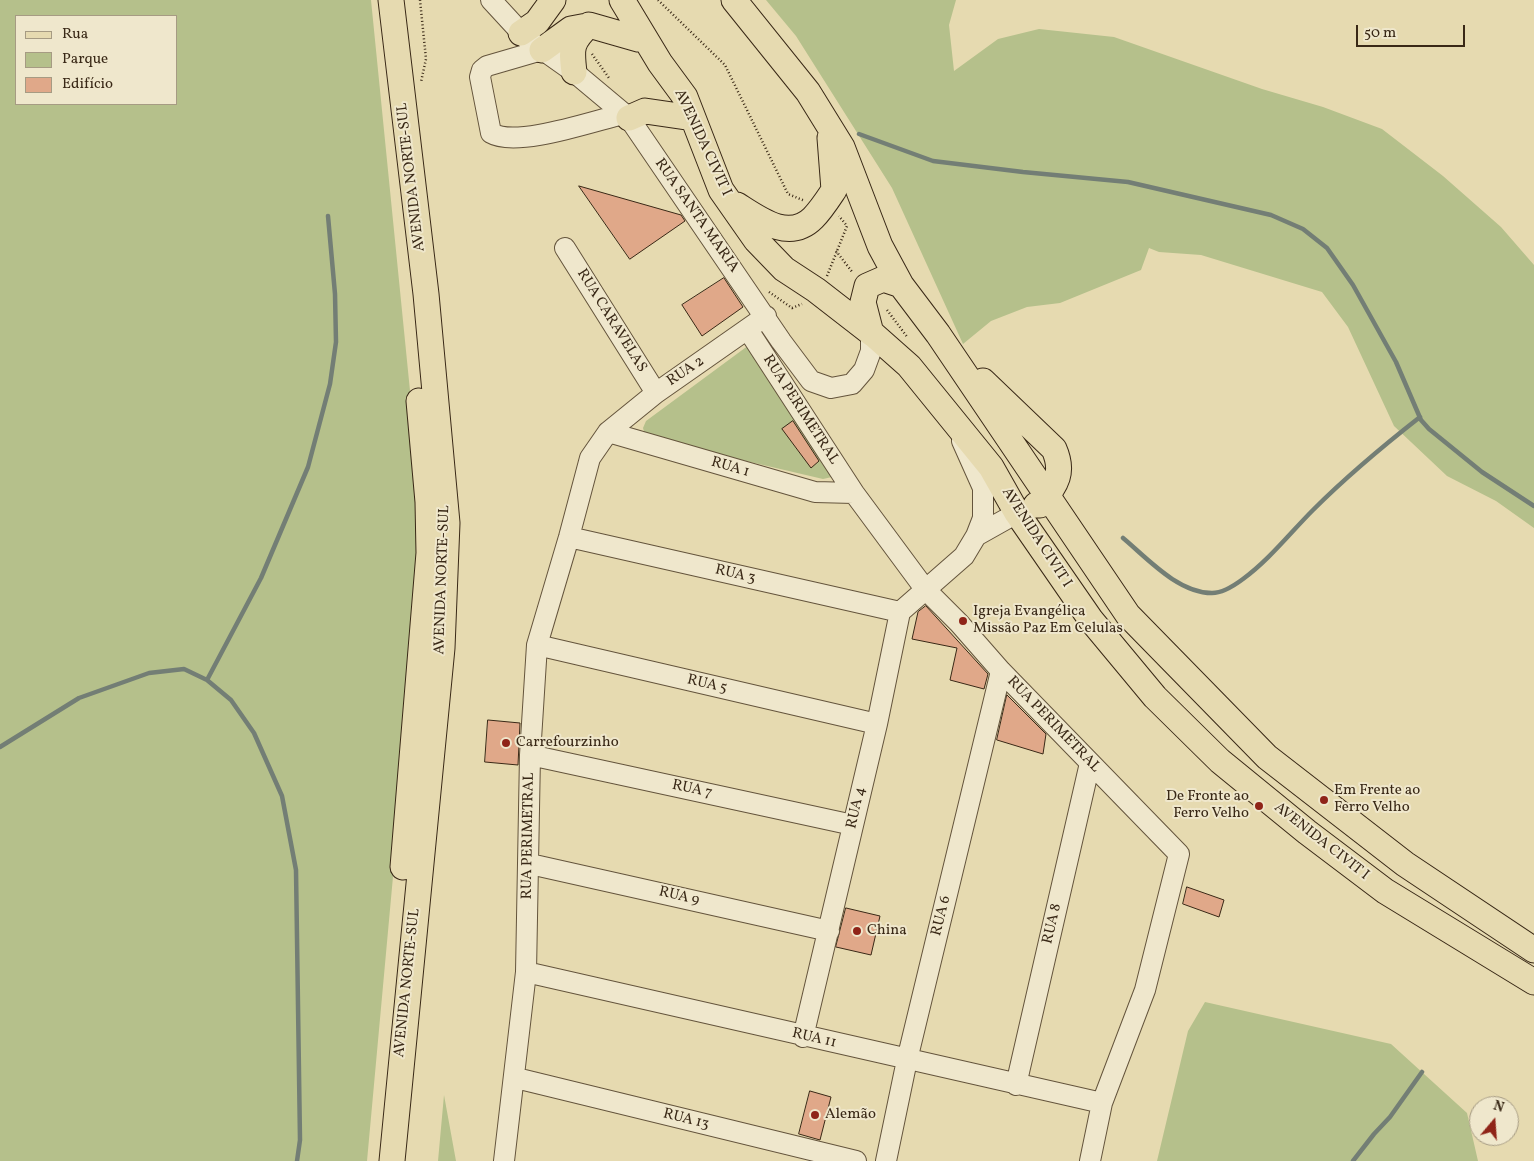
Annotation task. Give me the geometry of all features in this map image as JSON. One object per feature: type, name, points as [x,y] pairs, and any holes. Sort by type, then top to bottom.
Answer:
[{"type":"main road","name":"AVENIDA NORTE-SUL","points":[[376,1161],[429,553],[428,502],[414,342],[377,0]]},
{"type":"main road","name":"AVENIDA NORTE-SUL","points":[[391,0],[426,294],[447,523],[442,648],[392,1161]]},
{"type":"main road","points":[[521,33],[537,22],[553,0]]},
{"type":"main road","points":[[602,0],[660,64]]},
{"type":"main road","points":[[622,0],[660,64]]},
{"type":"main road","name":"AVENIDA CIVIT I","points":[[734,0],[808,92],[842,147],[880,246],[901,285],[938,334],[1128,615],[1267,757],[1405,864],[1534,950]]},
{"type":"main road","points":[[542,50],[572,29],[589,25],[638,39]]},
{"type":"main road","points":[[574,72],[572,53],[575,38],[589,25]]},
{"type":"main road","name":"AVENIDA CIVIT I","points":[[660,64],[684,96],[721,190],[756,240],[784,269],[816,290],[871,332],[909,366],[991,467],[1017,513],[1090,620],[1155,697],[1220,761],[1307,832],[1385,891],[1534,982]]},
{"type":"main road","points":[[626,116],[645,111],[693,118]]},
{"type":"main road","points":[[728,200],[769,225],[794,229],[813,219],[834,190],[829,126]]},
{"type":"main road","points":[[871,332],[863,302],[868,286],[883,279],[901,285]]},
{"type":"main road","points":[[991,467],[1030,506],[1040,505],[1047,496]]},
{"type":"street","name":"RUA SANTA MARIA","points":[[491,0],[521,33],[574,72],[626,116],[810,381],[831,388],[852,384],[864,370],[871,351],[871,332]]},
{"type":"street","points":[[542,50],[487,66],[482,70],[480,77],[491,133],[498,138],[532,137],[626,116]]},
{"type":"street","name":"RUA CARAVELAS","points":[[565,248],[656,393]]},
{"type":"street","name":"RUA 2","points":[[608,432],[656,393],[766,316]]},
{"type":"street","name":"RUA PERIMETRAL","points":[[748,330],[854,493],[925,589],[1090,764],[1179,854],[1145,990],[1102,1103],[1090,1161]]},
{"type":"street","points":[[900,612],[964,556],[976,536],[984,509],[983,488],[950,415]]},
{"type":"street","name":"RUA PERIMETRAL","points":[[504,1161],[516,1078],[526,972],[530,864],[530,755],[537,645],[569,538],[590,458],[608,432]]},
{"type":"street","name":"RUA 1","points":[[608,432],[815,492],[854,493]]},
{"type":"street","points":[[976,536],[1017,513]]},
{"type":"street","name":"RUA 3","points":[[569,538],[900,612]]},
{"type":"street","name":"RUA 4","points":[[803,1037],[877,724],[900,612]]},
{"type":"street","name":"RUA 5","points":[[537,645],[877,724]]},
{"type":"street","name":"RUA 6","points":[[886,1161],[907,1060],[1001,671]]},
{"type":"street","name":"RUA 7","points":[[530,755],[853,825]]},
{"type":"street","name":"RUA 8","points":[[1016,1085],[1090,764]]},
{"type":"street","name":"RUA 9","points":[[530,864],[829,930]]},
{"type":"street","name":"RUA 11","points":[[526,972],[803,1037],[1102,1103]]},
{"type":"street","name":"RUA 13","points":[[516,1078],[856,1161]]},
{"type":"path","points":[[836,250],[849,270],[868,286],[912,343]]},
{"type":"green space","points":[[0,0],[371,0],[417,461],[417,614],[367,1161],[0,1161]]},
{"type":"green space","points":[[766,0],[956,0],[949,25],[954,71],[998,39],[1039,29],[1114,37],[1262,89],[1323,107],[1382,129],[1443,176],[1501,227],[1534,265],[1534,528],[1496,501],[1447,476],[1394,426],[1348,327],[1322,292],[1201,255],[1159,252],[1149,248],[1141,270],[1060,303],[1027,307],[991,321],[963,344],[892,188],[796,36]]},
{"type":"green space","points":[[749,345],[832,477],[823,479],[652,439],[645,435],[643,428],[646,421]]},
{"type":"green space","points":[[1205,1002],[1391,1044],[1467,1113],[1469,1146],[1475,1146],[1478,1161],[1157,1161],[1188,1031]]},
{"type":"green space","points":[[444,1095],[456,1161],[438,1161]]},
{"type":"building","points":[[579,186],[681,215],[685,221],[630,259]]},
{"type":"building","points":[[724,278],[743,307],[702,336],[682,305]]},
{"type":"building","points":[[793,421],[819,461],[811,468],[782,429]]},
{"type":"building","points":[[926,606],[988,674],[984,689],[950,680],[957,648],[912,639],[918,612]]},
{"type":"building","points":[[1007,695],[1046,734],[1043,754],[997,740]]},
{"type":"building","name":"Carrefourzinho","points":[[488,720],[520,723],[518,765],[485,762]]},
{"type":"building","points":[[1187,887],[1224,900],[1219,917],[1183,904]]},
{"type":"building","name":"China","points":[[846,908],[880,916],[871,955],[836,947]]},
{"type":"building","name":"Alemão","points":[[810,1091],[831,1097],[820,1140],[799,1134]]},
{"type":"waterway","points":[[859,134],[933,161],[1128,182],[1271,215],[1303,229],[1327,248],[1353,285],[1396,362],[1421,420],[1429,429],[1482,472],[1534,506]]},
{"type":"waterway","points":[[207,680],[261,578],[308,467],[330,384],[336,342],[335,294],[328,216]]},
{"type":"waterway","points":[[1123,538],[1175,581],[1199,591],[1216,593],[1224,590],[1253,572],[1338,486],[1420,417]]},
{"type":"waterway","points":[[0,747],[79,698],[149,673],[184,669],[207,680],[231,700],[254,733],[282,796],[296,870],[300,1140],[297,1161]]},
{"type":"waterway","points":[[1353,1161],[1390,1117],[1422,1072]]},
{"type":"place","name":"Igreja Evangélica Missão Paz Em Celulas","points":[[963,621]]},
{"type":"place","name":"Carrefourzinho","points":[[506,743]]},
{"type":"place","name":"Em Frente ao Ferro Velho","points":[[1324,800]]},
{"type":"place","name":"De Fronte ao Ferro Velho","points":[[1259,806]]},
{"type":"place","name":"China","points":[[857,931]]},
{"type":"place","name":"Alemão","points":[[815,1115]]}]
